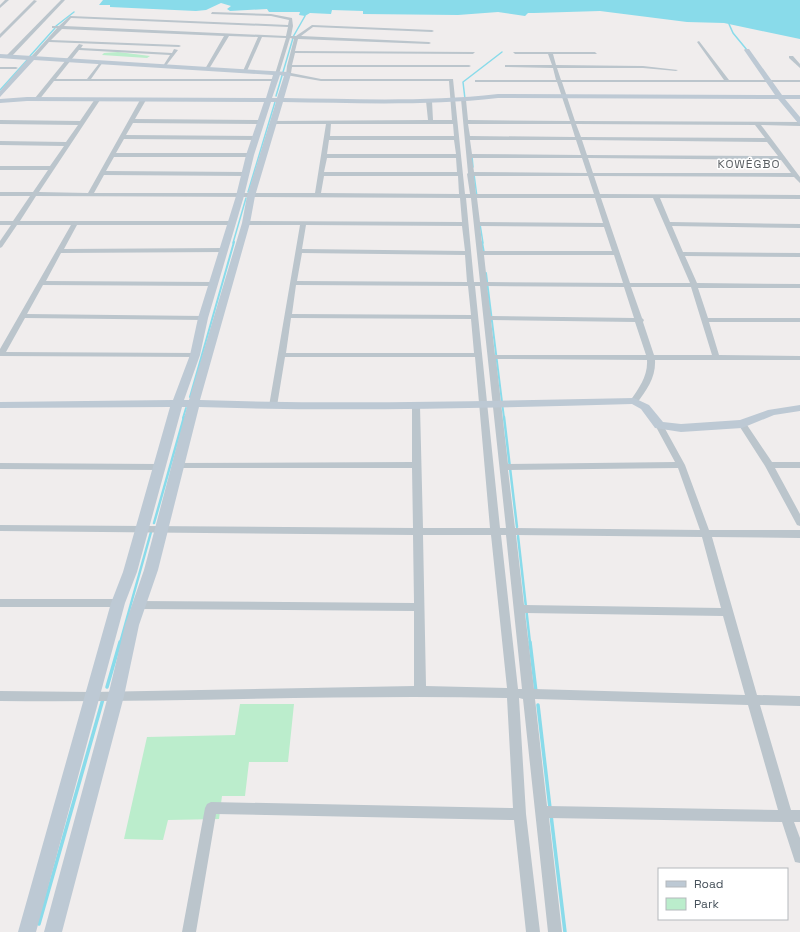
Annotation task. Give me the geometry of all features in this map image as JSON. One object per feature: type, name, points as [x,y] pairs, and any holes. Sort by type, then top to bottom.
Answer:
[{"type":"street","points":[[0,7],[7,0]]},
{"type":"street","points":[[9,56],[63,0]]},
{"type":"street","points":[[0,37],[35,1]]},
{"type":"street","points":[[193,34],[219,6]]},
{"type":"street","points":[[53,932],[116,696],[138,605],[151,570],[194,403],[246,223],[245,174],[261,122],[274,101],[282,74],[291,26],[291,19],[279,15],[212,13]]},
{"type":"street","points":[[0,96],[64,16]]},
{"type":"street","points":[[0,87],[2,81],[48,41],[56,27],[70,17],[291,26]]},
{"type":"street","points":[[282,74],[293,52],[296,38],[312,26],[432,31]]},
{"type":"street","points":[[56,27],[187,34],[428,43]]},
{"type":"street","points":[[165,66],[187,34]]},
{"type":"street","points":[[205,80],[209,69],[227,35]]},
{"type":"street","points":[[245,71],[260,36]]},
{"type":"street","points":[[48,41],[179,46]]},
{"type":"street","points":[[36,99],[83,42]]},
{"type":"street","points":[[699,42],[728,81]]},
{"type":"street","points":[[78,49],[174,54]]},
{"type":"street","points":[[747,50],[783,105],[800,123]]},
{"type":"street","points":[[293,52],[473,53]]},
{"type":"street","points":[[515,53],[595,53]]},
{"type":"street","points":[[550,53],[640,320],[651,358],[652,368],[649,379],[642,392],[634,401]]},
{"type":"street","points":[[0,56],[245,71],[282,74],[321,80],[451,80],[459,174],[513,694],[520,814],[533,932]]},
{"type":"street","points":[[791,57],[800,66]]},
{"type":"street","points":[[88,80],[101,62]]},
{"type":"street","points":[[53,80],[205,80],[282,74],[469,66]]},
{"type":"street","points":[[507,66],[643,67],[676,70]]},
{"type":"street","points":[[0,68],[16,68]]},
{"type":"street","points":[[477,81],[800,81]]},
{"type":"street","points":[[0,96],[27,99]]},
{"type":"street","points":[[0,101],[36,99],[429,101],[463,100],[498,96],[800,97]]},
{"type":"street","points":[[0,246],[97,100]]},
{"type":"street","points":[[90,195],[143,100]]},
{"type":"street","points":[[463,100],[555,932]]},
{"type":"street","points":[[27,932],[118,603],[130,572],[159,467],[194,355],[222,250],[231,223],[246,196],[275,122],[274,101]]},
{"type":"street","points":[[429,101],[431,122]]},
{"type":"street","points":[[783,105],[800,105]]},
{"type":"street","points":[[131,121],[261,122]]},
{"type":"street","points":[[0,122],[82,123]]},
{"type":"street","points":[[275,122],[454,122]]},
{"type":"street","points":[[318,196],[329,122]]},
{"type":"street","points":[[465,122],[800,123]]},
{"type":"street","points":[[756,123],[800,181]]},
{"type":"street","points":[[122,136],[256,138]]},
{"type":"street","points":[[327,138],[456,138]]},
{"type":"street","points":[[467,138],[769,140]]},
{"type":"street","points":[[0,143],[68,144]]},
{"type":"street","points":[[112,155],[250,155]]},
{"type":"street","points":[[323,156],[458,156]]},
{"type":"street","points":[[469,156],[782,158]]},
{"type":"street","points":[[0,168],[52,168]]},
{"type":"street","points":[[102,173],[245,174]]},
{"type":"street","points":[[321,174],[459,174]]},
{"type":"street","points":[[470,174],[795,175]]},
{"type":"street","points":[[0,194],[800,197]]},
{"type":"street","points":[[656,197],[694,285],[716,357]]},
{"type":"street","points":[[0,223],[231,223]]},
{"type":"street","points":[[75,223],[1,354],[194,355]]},
{"type":"street","points":[[246,223],[465,224]]},
{"type":"street","points":[[273,406],[303,224]]},
{"type":"street","points":[[476,224],[608,225]]},
{"type":"street","points":[[668,224],[800,226]]},
{"type":"street","points":[[60,251],[222,250]]},
{"type":"street","points":[[298,251],[468,250],[617,253]]},
{"type":"street","points":[[681,254],[800,255]]},
{"type":"street","points":[[42,282],[213,284]]},
{"type":"street","points":[[293,283],[800,286]]},
{"type":"street","points":[[22,316],[203,318]]},
{"type":"street","points":[[288,316],[474,317]]},
{"type":"street","points":[[486,318],[640,320]]},
{"type":"street","points":[[704,320],[800,320]]},
{"type":"street","points":[[281,355],[478,355]]},
{"type":"street","points":[[492,357],[800,358]]},
{"type":"street","points":[[0,405],[194,403],[273,406],[416,406],[634,401],[646,407],[659,425],[681,465],[706,534],[726,612],[786,816],[800,857]]},
{"type":"street","points":[[416,406],[420,691]]},
{"type":"street","points":[[659,425],[681,428],[742,424],[772,412],[800,408]]},
{"type":"street","points":[[742,424],[769,464],[800,523]]},
{"type":"street","points":[[769,464],[800,465]]},
{"type":"street","points":[[178,465],[417,465]]},
{"type":"street","points":[[504,466],[681,465]]},
{"type":"street","points":[[0,466],[159,467]]},
{"type":"street","points":[[0,528],[417,532],[510,530],[706,534],[800,534]]},
{"type":"street","points":[[0,602],[118,603]]},
{"type":"street","points":[[138,605],[418,607]]},
{"type":"street","points":[[520,610],[726,612]]},
{"type":"street","points":[[0,696],[92,697],[420,691],[800,701]]},
{"type":"street","points":[[189,932],[211,808],[520,814]]},
{"type":"street","points":[[542,812],[800,816]]},
{"type":"green space","points":[[118,52],[150,56],[147,58],[102,55],[104,53]]},
{"type":"green space","points":[[240,704],[294,704],[288,762],[249,762],[245,796],[222,796],[219,819],[168,820],[163,840],[124,839],[147,737],[235,735]]},
{"type":"water","points":[[103,0],[800,0],[800,39],[724,23],[687,22],[600,11],[528,13],[525,16],[498,12],[458,15],[363,14],[363,11],[332,10],[331,14],[310,13],[305,16],[299,15],[300,12],[269,12],[267,9],[230,11],[227,9],[231,6],[221,3],[206,10],[196,11],[110,7],[110,5],[99,5]]},
{"type":"waterway","points":[[56,26],[74,12]]},
{"type":"waterway","points":[[293,37],[305,16]]},
{"type":"waterway","points":[[729,24],[733,33],[747,50]]},
{"type":"waterway","points":[[30,56],[55,28]]},
{"type":"waterway","points":[[276,96],[293,38]]},
{"type":"waterway","points":[[465,99],[463,82],[502,52]]},
{"type":"waterway","points":[[0,90],[28,59]]},
{"type":"waterway","points":[[248,192],[275,102]]},
{"type":"waterway","points":[[472,156],[473,167]]},
{"type":"waterway","points":[[474,174],[477,197]]},
{"type":"waterway","points":[[233,243],[246,198]]},
{"type":"waterway","points":[[480,224],[483,243]]},
{"type":"waterway","points":[[190,397],[234,242]]},
{"type":"waterway","points":[[482,242],[484,253]]},
{"type":"waterway","points":[[486,273],[504,418]]},
{"type":"waterway","points":[[183,418],[186,408]]},
{"type":"waterway","points":[[154,523],[184,417]]},
{"type":"waterway","points":[[504,417],[517,527]]},
{"type":"waterway","points":[[120,643],[151,532]]},
{"type":"waterway","points":[[518,536],[530,643]]},
{"type":"waterway","points":[[107,687],[120,642]]},
{"type":"waterway","points":[[530,642],[536,692]]},
{"type":"waterway","points":[[39,924],[103,699]]},
{"type":"waterway","points":[[538,705],[550,808]]},
{"type":"waterway","points":[[551,815],[565,932]]},
{"type":"district","name":"KOWÉGBO","points":[[749,164]]}]
